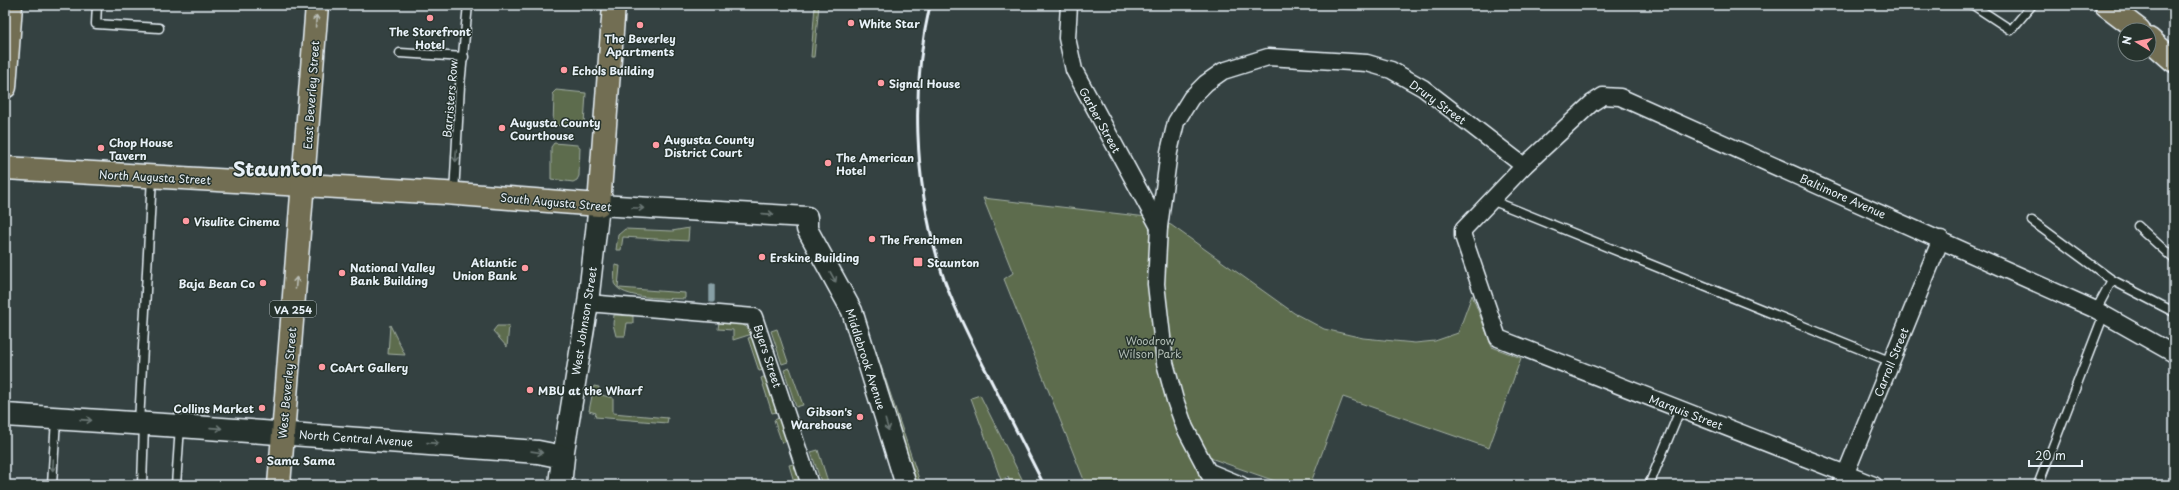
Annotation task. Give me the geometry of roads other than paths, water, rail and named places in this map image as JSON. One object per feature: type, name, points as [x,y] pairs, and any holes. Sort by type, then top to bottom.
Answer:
[{"type":"main road","points":[[5,87],[11,5]]},
{"type":"main road","name":"East Beverley Street","points":[[304,186],[317,5]]},
{"type":"main road","points":[[599,205],[614,5]]},
{"type":"main road","points":[[2106,5],[2128,22]]},
{"type":"main road","points":[[2157,46],[2174,61]]},
{"type":"main road","name":"North Augusta Street","points":[[5,168],[304,186]]},
{"type":"main road","name":"South Augusta Street","points":[[304,186],[454,194],[599,205]]},
{"type":"main road","name":"West Beverley Street","points":[[279,485],[304,186]]},
{"type":"main road","name":"North Central Avenue","points":[[5,415],[512,450],[563,457]]},
{"type":"main road","name":"West Johnson Street","points":[[560,485],[563,457]]},
{"type":"street","name":"Garber Street","points":[[1069,5],[1067,38],[1074,70],[1159,227]]},
{"type":"street","name":"Drury Street","points":[[1211,478],[1180,414],[1165,363],[1156,284],[1159,227],[1172,135],[1184,108],[1206,83],[1223,70],[1268,57],[1361,62],[1391,70],[1423,88],[1524,166]]},
{"type":"street","name":"Baltimore Avenue","points":[[1524,166],[1599,97],[1620,97],[1941,239],[2100,312],[2174,354]]},
{"type":"street","points":[[1491,200],[1524,166]]},
{"type":"street","name":"Marquis Street","points":[[1491,200],[1466,226],[1463,236],[1498,338],[1680,410],[1843,479],[1874,485]]},
{"type":"street","name":"South Augusta Street","points":[[599,205],[807,217]]},
{"type":"street","name":"West Johnson Street","points":[[563,457],[588,303],[599,205]]},
{"type":"street","name":"Middlebrook Avenue","points":[[807,217],[806,229],[852,311],[906,485]]},
{"type":"street","name":"Carroll Street","points":[[1843,479],[1941,239]]},
{"type":"street","name":"Byers Street","points":[[588,303],[754,317],[810,485]]},
{"type":"street","points":[[1211,478],[1241,485]]},
{"type":"lane","points":[[97,5],[96,24],[159,28]]},
{"type":"lane","name":"Barristers Row","points":[[454,194],[460,85],[468,5]]},
{"type":"lane","points":[[1973,5],[2011,30],[2032,5]]},
{"type":"lane","points":[[400,53],[464,57]]},
{"type":"lane","points":[[142,485],[141,424],[152,176]]},
{"type":"lane","points":[[1491,200],[1892,362]]},
{"type":"lane","points":[[2032,221],[2112,280],[2174,312]]},
{"type":"lane","points":[[2138,226],[2174,259]]},
{"type":"lane","points":[[2038,485],[2112,280]]},
{"type":"lane","points":[[1649,485],[1680,410]]},
{"type":"lane","points":[[52,485],[56,418]]},
{"type":"lane","points":[[176,485],[180,426]]},
{"type":"waterway","points":[[2166,5],[2174,11]]},
{"type":"waterway","points":[[712,286],[712,300]]},
{"type":"railway","points":[[930,5],[924,36],[918,100],[920,165],[930,229],[938,260],[956,308],[978,355],[1044,485]]},
{"type":"place","name":"The Storefront Hotel","points":[[430,18]]},
{"type":"place","name":"White Star","points":[[851,23]]},
{"type":"place","name":"The Beverley Apartments","points":[[640,25]]},
{"type":"place","name":"Echols Building","points":[[564,70]]},
{"type":"place","name":"Signal House","points":[[881,83]]},
{"type":"place","name":"Augusta County Courthouse","points":[[502,128]]},
{"type":"place","name":"Augusta County District Court","points":[[656,145]]},
{"type":"place","name":"Chop House Tavern","points":[[101,148]]},
{"type":"place","name":"The American Hotel","points":[[828,163]]},
{"type":"place","name":"Visulite Cinema","points":[[186,221]]},
{"type":"place","name":"The Frenchmen","points":[[872,239]]},
{"type":"place","name":"Erskine Building","points":[[762,257]]},
{"type":"place","name":"Staunton","points":[[918,262]]},
{"type":"place","name":"Atlantic Union Bank","points":[[525,268]]},
{"type":"place","name":"National Valley Bank Building","points":[[342,273]]},
{"type":"place","name":"Baja Bean Co","points":[[263,283]]},
{"type":"place","name":"CoArt Gallery","points":[[322,367]]},
{"type":"place","name":"MBU at the Wharf","points":[[530,390]]},
{"type":"place","name":"Collins Market","points":[[262,408]]},
{"type":"place","name":"Gibson's Warehouse","points":[[860,417]]},
{"type":"place","name":"Sama Sama","points":[[259,460]]},
{"type":"district","name":"Staunton","points":[[278,168]]},
{"type":"park label","name":"Woodrow Wilson Park","points":[[1150,346]]}]
